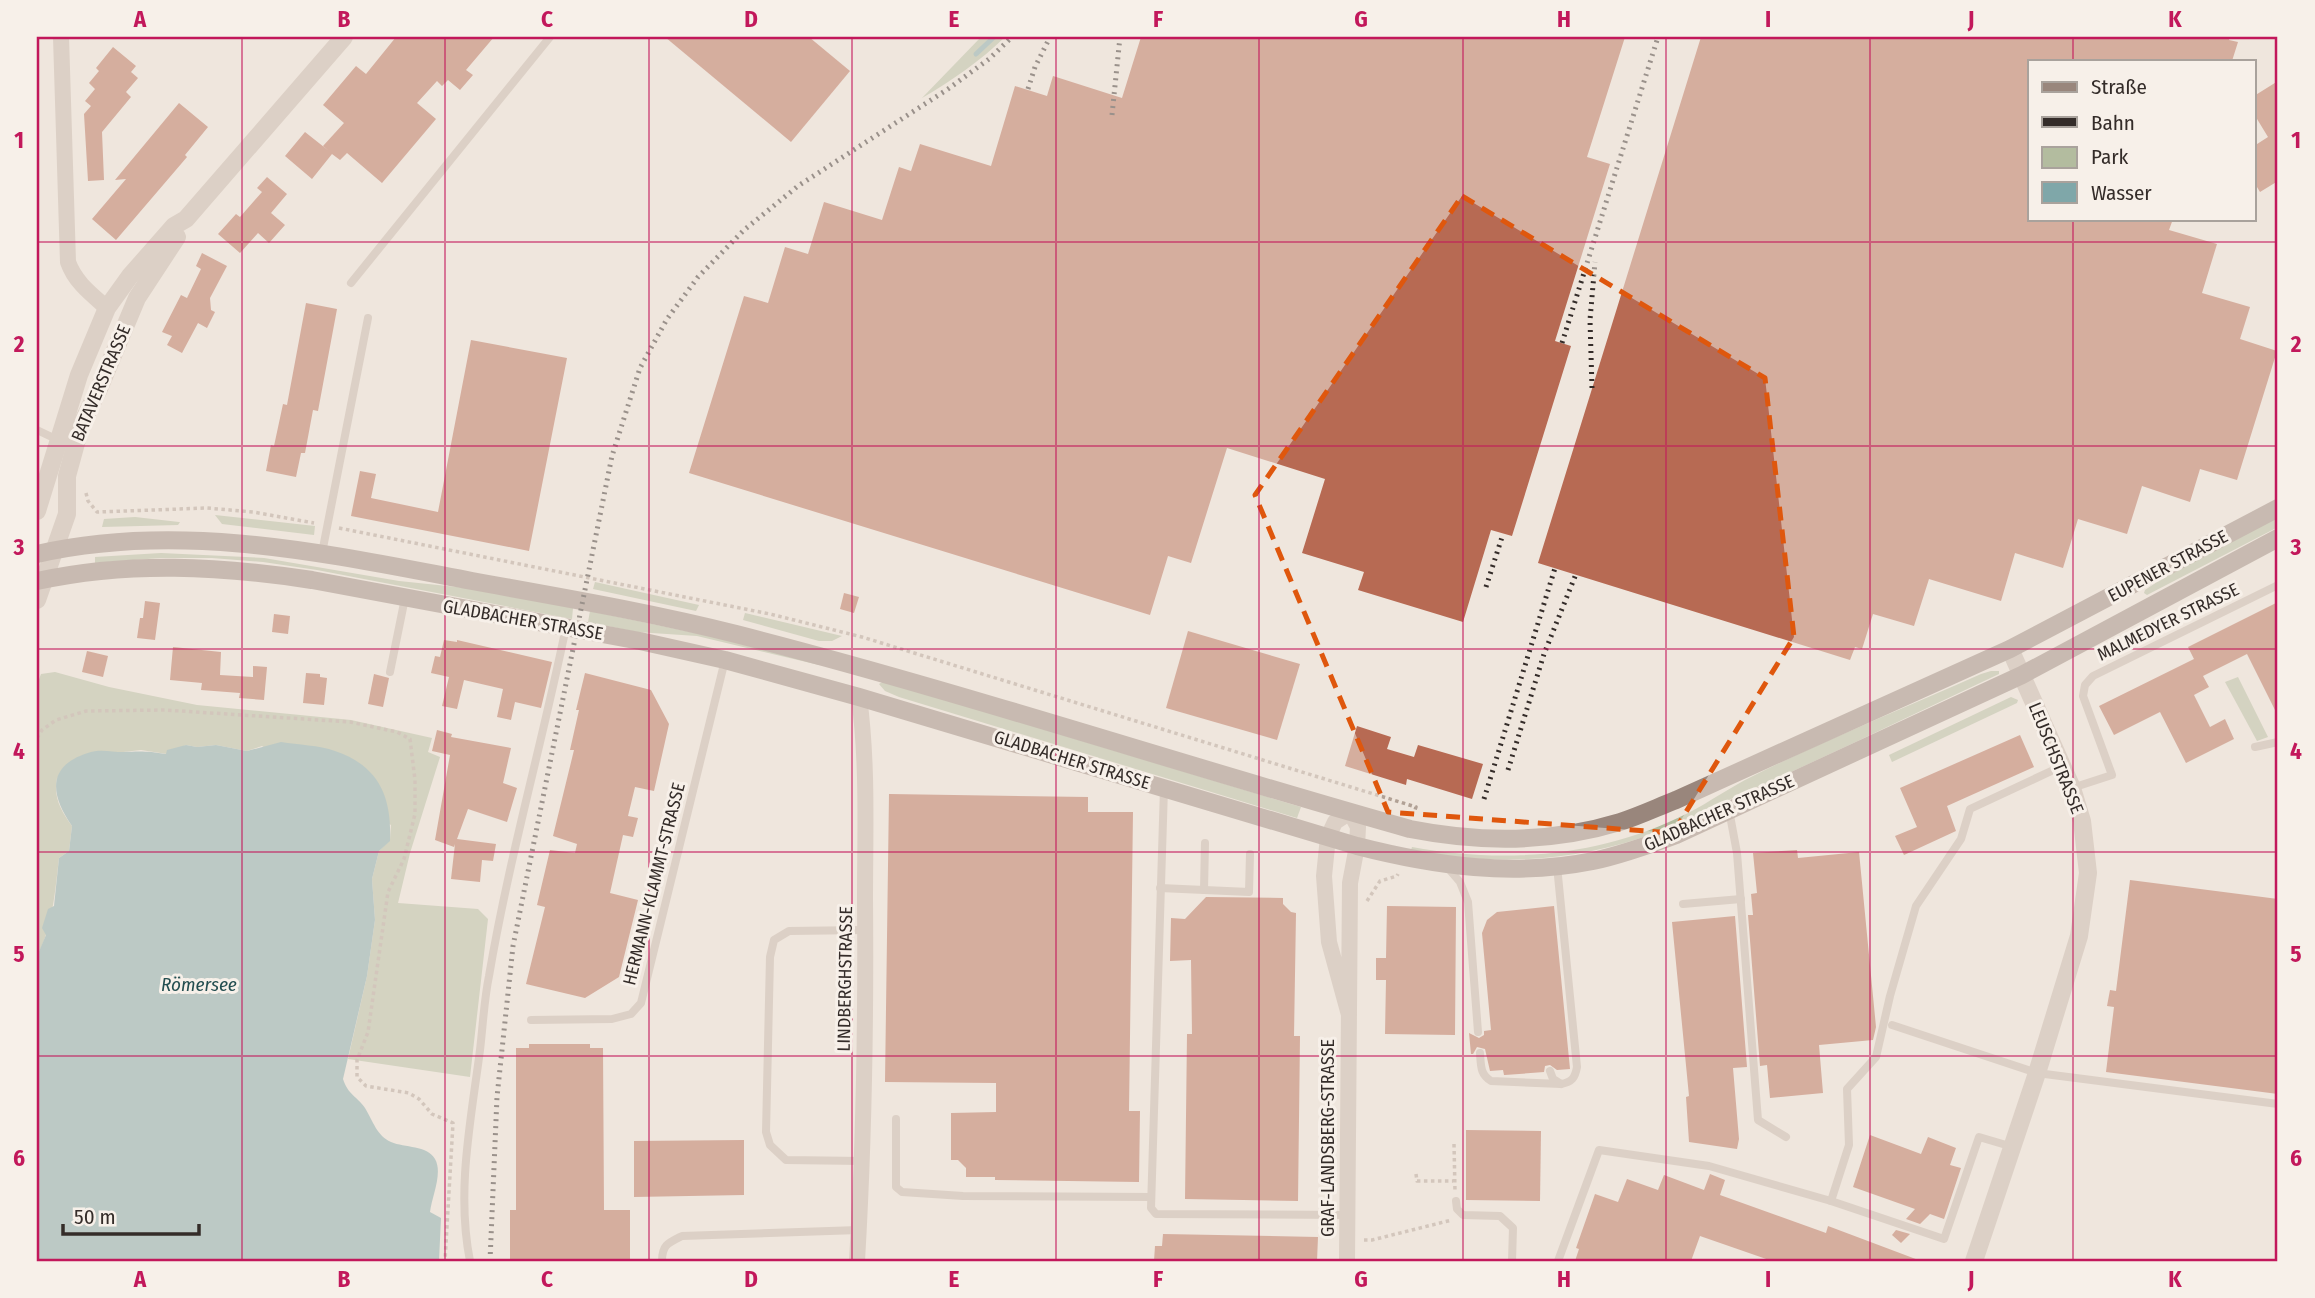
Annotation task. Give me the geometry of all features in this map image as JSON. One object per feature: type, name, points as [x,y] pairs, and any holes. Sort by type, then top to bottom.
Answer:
[{"type":"main road","name":"EUPENER STRASSE","points":[[2059,625],[2278,508]]},
{"type":"main road","name":"EUPENER STRASSE","points":[[2071,650],[2278,538]]},
{"type":"main road","name":"GLADBACHER STRASSE","points":[[37,554],[88,544],[160,539],[260,545],[653,615],[855,665],[1410,830],[1463,838],[1511,840],[1564,835],[1621,822],[1676,800],[2059,625]]},
{"type":"main road","name":"GLADBACHER STRASSE","points":[[41,580],[116,569],[208,567],[312,580],[566,628],[725,660],[859,697],[1402,858],[1445,865],[1519,870],[1595,861],[1675,835],[2071,650]]},
{"type":"main road","points":[[855,665],[859,697]]},
{"type":"street","points":[[61,37],[68,261],[80,284],[107,308],[111,334],[80,425]]},
{"type":"street","name":"BATAVERSTRASSE","points":[[37,600],[41,580],[56,550],[66,514],[67,476],[80,425],[137,298],[180,233],[186,219],[344,37]]},
{"type":"street","name":"BATAVERSTRASSE","points":[[37,511],[79,375],[107,308],[130,276],[174,226],[186,219]]},
{"type":"street","points":[[107,308],[137,298]]},
{"type":"street","name":"LEUSCHSTRASSE","points":[[1974,1261],[2037,1073],[2079,936],[2088,873],[2082,821],[2072,789],[2010,649]]},
{"type":"street","name":"LINDBERGHSTRASSE","points":[[857,1261],[862,1161],[865,930],[864,736],[859,697]]},
{"type":"street","points":[[1328,837],[1335,822],[1350,812]]},
{"type":"street","name":"GRAF-LANDSBERG-STRASSE","points":[[1346,1261],[1350,883],[1358,827],[1350,812]]},
{"type":"street","name":"GRAF-LANDSBERG-STRASSE","points":[[1328,837],[1324,876],[1329,942],[1349,1015]]},
{"type":"lane","points":[[351,283],[550,37]]},
{"type":"lane","points":[[322,554],[368,318]]},
{"type":"lane","points":[[37,430],[58,440]]},
{"type":"lane","name":"MALMEDYER STRASSE","points":[[2072,789],[2112,775],[2083,696],[2085,685],[2093,676],[2278,585]]},
{"type":"lane","points":[[390,672],[405,598]]},
{"type":"lane","points":[[470,1261],[463,1197],[488,978],[509,870],[566,628]]},
{"type":"lane","name":"HERMANN-KLAMMT-STRASSE","points":[[531,1020],[612,1019],[631,1014],[641,1003],[725,660]]},
{"type":"lane","points":[[2255,747],[2278,741]]},
{"type":"lane","points":[[1831,1201],[1849,1145],[1847,1089],[1876,1057],[1916,906],[1961,839],[1970,809],[2062,766]]},
{"type":"lane","points":[[1164,788],[1151,1208],[1156,1214],[1347,1215]]},
{"type":"lane","points":[[1729,810],[1738,853],[1758,1120],[1786,1137]]},
{"type":"lane","points":[[1204,890],[1205,843]]},
{"type":"lane","points":[[1160,888],[1249,892],[1250,854]]},
{"type":"lane","points":[[1445,865],[1460,882],[1468,902],[1478,1032]]},
{"type":"lane","points":[[1480,1053],[1481,1070],[1484,1076],[1492,1081],[1561,1084],[1571,1082],[1576,1076],[1557,866]]},
{"type":"lane","points":[[1683,904],[1741,900]]},
{"type":"lane","points":[[862,1161],[786,1160],[770,1144],[766,1132],[770,957],[774,940],[789,931],[865,930]]},
{"type":"lane","points":[[1892,1026],[2037,1073],[2278,1104]]},
{"type":"lane","points":[[1550,1071],[1553,1079],[1561,1084]]},
{"type":"lane","points":[[1504,1082],[1511,1075]]},
{"type":"lane","points":[[896,1119],[896,1187],[902,1192],[963,1196],[1151,1198]]},
{"type":"lane","points":[[1558,1261],[1599,1150],[1709,1166],[1831,1201],[1944,1239],[1979,1137],[2012,1147]]},
{"type":"lane","points":[[1456,1201],[1457,1209],[1463,1215],[1500,1216],[1513,1228],[1512,1261]]},
{"type":"lane","points":[[663,1261],[663,1251],[670,1242],[682,1236],[859,1230]]},
{"type":"path","points":[[37,738],[42,730],[56,720],[86,711],[165,710],[350,722],[397,732],[410,739],[415,814],[404,859],[388,892],[368,1032],[357,1060],[357,1077],[366,1086],[409,1093],[419,1099],[432,1114],[453,1123],[445,1261]]},
{"type":"path","points":[[1454,1144],[1456,1201]]},
{"type":"path","points":[[1416,1174],[1417,1181],[1454,1181]]},
{"type":"path","points":[[1372,1240],[1463,1215]]},
{"type":"highlighted area","points":[[1462,196],[1765,378],[1794,637],[1673,833],[1388,812],[1255,495]]},
{"type":"green space","points":[[981,37],[1005,37],[966,70],[922,98]]},
{"type":"green space","points":[[215,515],[315,526],[314,535],[222,524]]},
{"type":"green space","points":[[135,517],[180,522],[178,525],[102,527],[104,519]]},
{"type":"green space","points":[[2278,517],[2278,527],[2147,595],[2144,593],[2172,572]]},
{"type":"green space","points":[[161,553],[264,558],[399,581],[486,590],[573,608],[572,619],[263,562],[160,558],[95,563],[95,557]]},
{"type":"green space","points":[[595,582],[699,605],[696,611],[593,589]]},
{"type":"green space","points":[[590,611],[820,663],[819,665],[697,636],[637,632],[588,622]]},
{"type":"green space","points":[[745,613],[842,636],[832,641],[819,641],[743,620]]},
{"type":"green space","points":[[1991,671],[1999,671],[1999,674],[1701,813],[1627,842],[1566,856],[1535,859],[1473,858],[1411,850],[1412,847],[1482,855],[1518,855],[1587,848],[1622,839],[1688,813],[1745,780],[1809,749]]},
{"type":"green space","points":[[55,672],[109,687],[197,705],[351,720],[432,738],[428,752],[440,757],[410,853],[398,903],[478,909],[488,919],[470,1077],[348,1059],[367,976],[375,920],[372,879],[379,851],[390,840],[391,825],[262,746],[247,751],[216,745],[186,745],[167,754],[141,750],[123,752],[57,778],[59,804],[72,826],[69,851],[59,858],[50,921],[37,956],[37,685],[41,674]]},
{"type":"green space","points":[[2238,677],[2268,737],[2257,741],[2225,682]]},
{"type":"green space","points":[[884,681],[1301,807],[1297,818],[899,697],[885,691],[879,684]]},
{"type":"green space","points":[[2011,697],[2018,700],[2017,703],[1892,762],[1889,755]]},
{"type":"water","name":"Römersee","points":[[281,742],[322,747],[350,757],[372,774],[385,797],[390,841],[379,851],[372,879],[375,920],[367,976],[343,1079],[347,1089],[365,1108],[382,1136],[397,1144],[427,1151],[435,1159],[438,1171],[430,1212],[441,1218],[439,1261],[37,1261],[37,956],[46,935],[42,928],[48,909],[54,906],[59,858],[69,851],[72,826],[56,792],[59,773],[76,758],[95,751],[166,754],[167,750],[186,745],[216,745],[247,751]]},
{"type":"building","points":[[396,37],[494,37],[466,70],[473,75],[460,90],[448,80],[442,86],[437,81],[417,103],[436,119],[382,183],[347,153],[340,160],[332,154],[312,179],[285,156],[305,132],[329,151],[323,146],[344,123],[323,105],[356,66],[366,74]]},
{"type":"building","points":[[665,37],[809,37],[850,71],[791,142]]},
{"type":"building","points":[[1141,37],[1625,37],[1587,157],[1610,164],[1555,341],[1571,346],[1512,536],[1491,530],[1463,622],[1358,590],[1364,572],[1302,553],[1325,479],[1227,448],[1191,563],[1168,556],[1150,615],[689,473],[744,296],[768,303],[785,247],[808,254],[824,202],[882,220],[899,167],[911,171],[920,144],[991,166],[1015,86],[1047,96],[1053,76],[1122,98]]},
{"type":"building","points":[[1701,37],[2230,37],[2229,40],[2238,42],[2232,60],[2028,60],[2028,220],[2173,220],[2169,230],[2217,244],[2202,293],[2250,307],[2240,339],[2277,351],[2237,480],[2200,469],[2190,502],[2142,486],[2127,534],[2078,519],[2063,568],[2015,553],[2001,601],[1929,579],[1914,626],[1873,614],[1862,649],[1855,647],[1850,660],[1538,563]]},
{"type":"building","points":[[113,47],[136,66],[131,72],[138,78],[126,92],[131,97],[102,132],[104,180],[88,181],[84,114],[91,106],[85,101],[95,89],[89,83],[99,71],[96,68]]},
{"type":"building","points":[[2278,81],[2278,181],[2260,192],[2256,185],[2256,145],[2268,137],[2256,117],[2256,95]]},
{"type":"building","points":[[179,103],[208,127],[185,155],[187,157],[116,240],[92,219],[126,179],[115,180]]},
{"type":"building","points":[[267,177],[287,194],[271,213],[285,225],[269,243],[258,233],[240,253],[218,234],[236,214],[240,217],[262,192],[257,188]]},
{"type":"building","points":[[202,253],[227,266],[210,298],[211,310],[215,312],[207,328],[198,323],[182,353],[167,345],[172,336],[162,332],[181,295],[187,298],[201,269],[196,266]]},
{"type":"building","points":[[306,303],[337,309],[318,411],[313,410],[305,453],[301,453],[296,477],[266,471],[283,404],[287,405]]},
{"type":"building","points":[[471,340],[567,358],[529,551],[351,516],[360,471],[376,474],[371,498],[438,512]]},
{"type":"building","points":[[844,593],[859,597],[854,613],[840,609]]},
{"type":"building","points":[[145,601],[160,603],[155,640],[137,638]]},
{"type":"building","points":[[2278,602],[2278,716],[2247,654],[2203,676],[2209,687],[2194,695],[2210,727],[2225,719],[2234,739],[2186,763],[2160,712],[2114,735],[2099,706],[2194,659],[2188,647]]},
{"type":"building","points":[[274,614],[290,616],[288,634],[272,632]]},
{"type":"building","points":[[1188,631],[1300,664],[1277,740],[1166,708]]},
{"type":"building","points":[[444,640],[457,640],[552,662],[541,708],[515,702],[511,720],[497,717],[503,689],[464,680],[457,709],[442,706],[449,677],[431,673],[435,656],[440,657]]},
{"type":"building","points":[[173,647],[221,652],[220,675],[253,677],[253,666],[267,667],[264,700],[239,698],[240,693],[201,690],[202,683],[170,680]]},
{"type":"building","points":[[87,651],[108,656],[103,677],[82,672]]},
{"type":"building","points":[[306,673],[320,674],[320,677],[327,678],[324,705],[303,703]]},
{"type":"building","points":[[585,673],[651,690],[669,724],[654,791],[635,787],[628,816],[638,818],[633,837],[623,835],[610,893],[638,900],[619,977],[585,998],[526,984],[545,907],[537,905],[550,850],[575,853],[577,844],[553,836],[574,750],[570,750]]},
{"type":"building","points":[[374,674],[389,678],[383,707],[368,704]]},
{"type":"building","points":[[1357,726],[1391,737],[1387,749],[1414,757],[1418,745],[1483,764],[1472,799],[1407,779],[1406,785],[1345,766]]},
{"type":"building","points":[[437,730],[452,734],[451,737],[511,748],[503,783],[517,788],[507,822],[468,809],[457,839],[496,844],[493,861],[482,860],[480,882],[451,879],[455,844],[454,847],[435,840],[450,755],[432,751]]},
{"type":"building","points":[[2020,735],[2034,767],[1947,806],[1956,831],[1904,855],[1895,836],[1917,827],[1900,788]]},
{"type":"building","points":[[889,794],[1088,797],[1088,812],[1133,812],[1129,1111],[1140,1111],[1139,1182],[995,1180],[995,1177],[966,1177],[966,1168],[958,1160],[951,1160],[951,1113],[996,1112],[996,1083],[885,1082]]},
{"type":"building","points":[[1797,850],[1798,858],[1859,852],[1876,1027],[1873,1040],[1819,1045],[1823,1093],[1770,1098],[1767,1065],[1760,1066],[1748,915],[1753,915],[1751,894],[1757,893],[1753,853]]},
{"type":"building","points":[[2130,880],[2278,899],[2278,1094],[2106,1072],[2114,1007],[2107,1006],[2110,990],[2116,991]]},
{"type":"building","points":[[1206,897],[1283,898],[1283,904],[1296,913],[1294,1036],[1300,1036],[1298,1201],[1185,1199],[1187,1034],[1192,1034],[1191,960],[1170,961],[1171,918],[1185,919]]},
{"type":"building","points":[[1387,906],[1456,907],[1455,1035],[1385,1034],[1386,980],[1376,980],[1376,958],[1386,958]]},
{"type":"building","points":[[1554,906],[1570,1069],[1557,1070],[1550,1065],[1545,1066],[1544,1072],[1504,1075],[1503,1070],[1490,1071],[1485,1049],[1477,1047],[1471,1054],[1469,1033],[1479,1038],[1484,1035],[1484,1031],[1491,1030],[1482,933],[1487,920],[1497,912]]},
{"type":"building","points":[[1735,916],[1747,1067],[1733,1068],[1739,1139],[1737,1149],[1689,1142],[1686,1097],[1689,1096],[1672,922]]},
{"type":"building","points":[[529,1044],[590,1044],[590,1048],[603,1048],[604,1210],[630,1210],[630,1261],[510,1261],[510,1210],[516,1210],[516,1048],[529,1048]]},
{"type":"building","points":[[1466,1130],[1541,1131],[1540,1201],[1466,1200]]},
{"type":"building","points":[[1870,1135],[1921,1154],[1928,1137],[1956,1148],[1950,1165],[1961,1168],[1944,1219],[1930,1214],[1920,1224],[1906,1219],[1915,1209],[1853,1187]]},
{"type":"building","points":[[744,1140],[744,1195],[634,1197],[634,1141]]},
{"type":"building","points":[[1710,1174],[1725,1180],[1720,1195],[1826,1233],[1828,1226],[1921,1261],[1772,1261],[1700,1236],[1691,1261],[1575,1261],[1579,1249],[1576,1248],[1595,1194],[1618,1202],[1627,1179],[1658,1190],[1664,1175],[1704,1190]]},
{"type":"building","points":[[1896,1230],[1910,1234],[1901,1243],[1892,1235]]},
{"type":"building","points":[[1163,1234],[1318,1237],[1317,1261],[1154,1261],[1155,1246],[1162,1246]]},
{"type":"waterway","points":[[976,54],[994,37]]},
{"type":"railway","points":[[490,1261],[497,1097],[513,946],[612,456],[640,368],[667,319],[698,277],[744,230],[798,186],[948,89],[989,59],[1012,37]]},
{"type":"railway","points":[[1028,89],[1035,67],[1050,37]]},
{"type":"railway","points":[[1112,115],[1120,37]]},
{"type":"railway","points":[[1562,343],[1658,37]]},
{"type":"railway","points":[[1592,388],[1590,320],[1595,262]]},
{"type":"railway","points":[[1486,587],[1503,534]]},
{"type":"railway","points":[[1484,799],[1555,568]]},
{"type":"railway","points":[[1508,770],[1544,654],[1576,574]]}]
